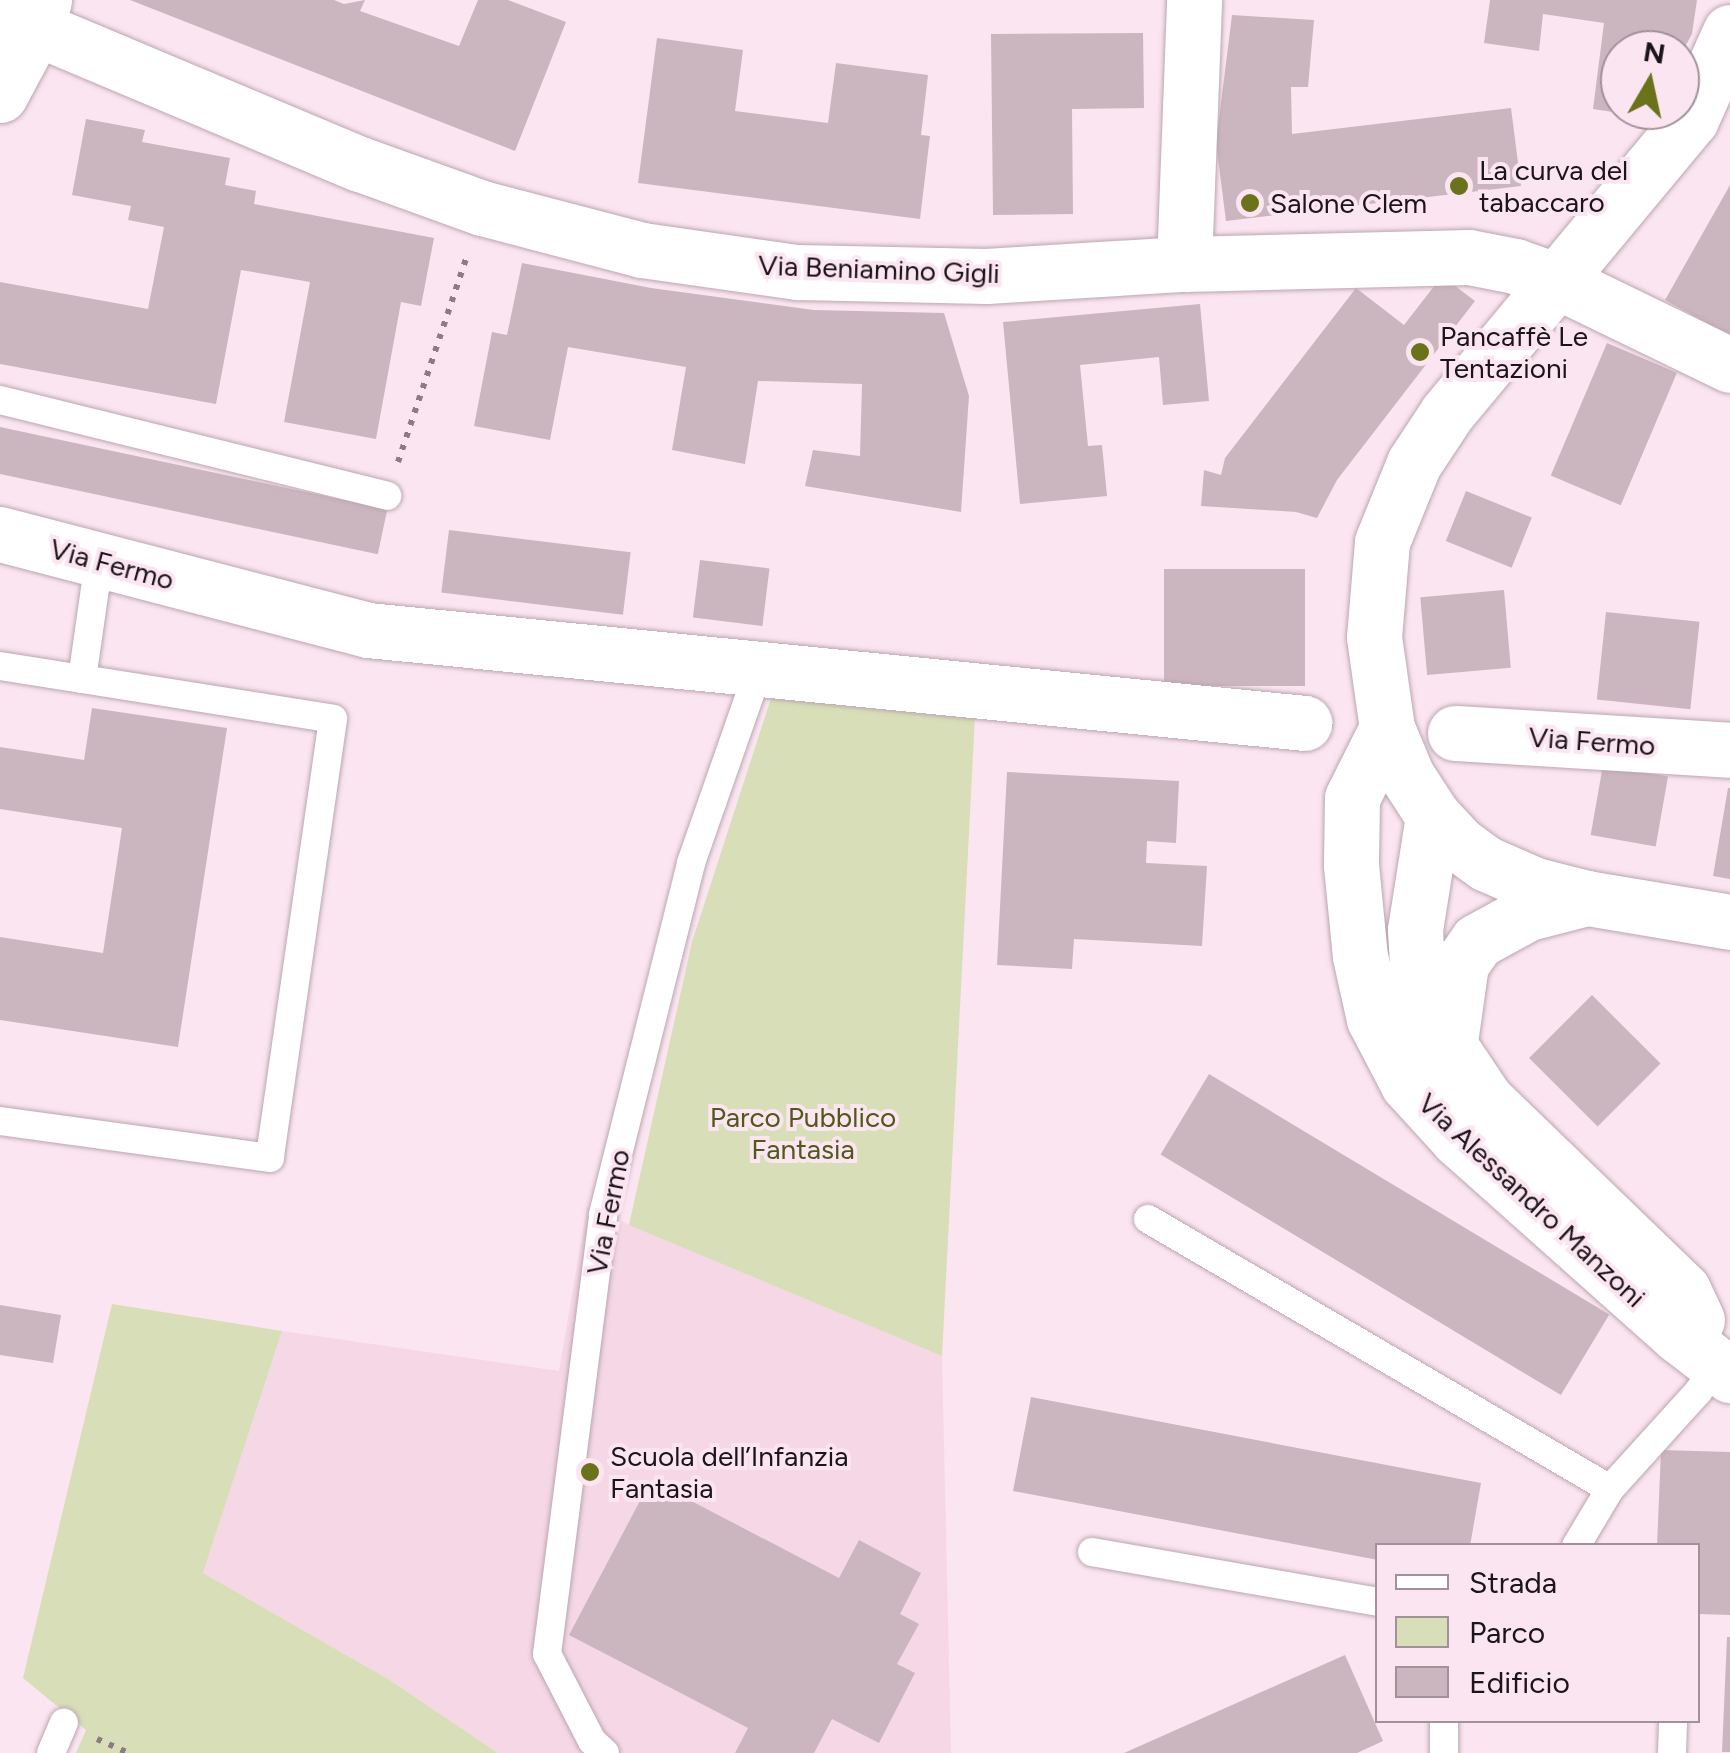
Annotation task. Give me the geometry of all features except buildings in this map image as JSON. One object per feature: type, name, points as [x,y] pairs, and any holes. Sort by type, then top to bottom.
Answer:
[{"type":"street","points":[[1184,264],[1194,0]]},
{"type":"street","points":[[0,94],[27,14]]},
{"type":"street","name":"Via Beniamino Gigli","points":[[27,14],[377,170],[482,208],[642,250],[798,272],[986,276],[1184,264],[1469,258],[1515,266],[1557,282],[1730,366]]},
{"type":"street","points":[[1729,35],[1692,119],[1447,413],[1397,496],[1382,542],[1374,637],[1388,728],[1407,776],[1432,816],[1487,864],[1535,885],[1587,898],[1730,922]]},
{"type":"street","name":"Via Fermo","points":[[0,534],[368,630],[758,672],[1304,723]]},
{"type":"street","name":"Via Alessandro Manzoni","points":[[1388,728],[1352,798],[1351,865],[1360,956],[1374,1019],[1408,1084],[1473,1152],[1678,1335],[1724,1370]]},
{"type":"street","name":"Via Fermo","points":[[1455,733],[1730,750]]},
{"type":"street","name":"Via Alessandro Manzoni","points":[[1360,956],[1368,882],[1378,854],[1392,832],[1432,816]]},
{"type":"street","name":"Via Alessandro Manzoni","points":[[1432,816],[1414,930],[1419,1000],[1448,1049],[1486,1100],[1682,1290],[1724,1370]]},
{"type":"street","name":"Via Alessandro Manzoni","points":[[1448,1049],[1462,964],[1477,942],[1528,912],[1587,898]]},
{"type":"lane","points":[[0,400],[387,496]]},
{"type":"lane","points":[[82,678],[99,562]]},
{"type":"lane","points":[[0,666],[333,719],[270,1158],[0,1122]]},
{"type":"lane","name":"Via Fermo","points":[[605,1753],[592,1741],[547,1654],[602,1214],[691,863],[758,672]]},
{"type":"lane","points":[[1148,1219],[1610,1489]]},
{"type":"lane","points":[[1579,1543],[1610,1489],[1698,1392],[1724,1370]]},
{"type":"lane","points":[[1092,1552],[1375,1601]]},
{"type":"lane","points":[[1444,1723],[1444,1753]]},
{"type":"lane","points":[[1672,1723],[1672,1753]]},
{"type":"lane","points":[[51,1753],[64,1724]]},
{"type":"path","points":[[387,496],[470,248]]},
{"type":"shaded area","name":"Scuola dell’Infanzia Fantasia","points":[[587,1207],[942,1356],[951,1753],[498,1753],[388,1679],[203,1573],[282,1331],[559,1371]]},
{"type":"green space","name":"Parco Pubblico Fantasia","points":[[774,689],[975,716],[942,1356],[629,1225],[692,942]]},
{"type":"green space","points":[[112,1304],[282,1331],[203,1573],[388,1679],[498,1753],[76,1753],[86,1730],[23,1678]]},
{"type":"place","name":"La curva del tabaccaro","points":[[1459,186]]},
{"type":"place","name":"Salone Clem","points":[[1250,203]]},
{"type":"place","name":"Pancaffè Le Tentazioni","points":[[1420,352]]},
{"type":"place","name":"Scuola dell’Infanzia Fantasia","points":[[590,1472]]}]
